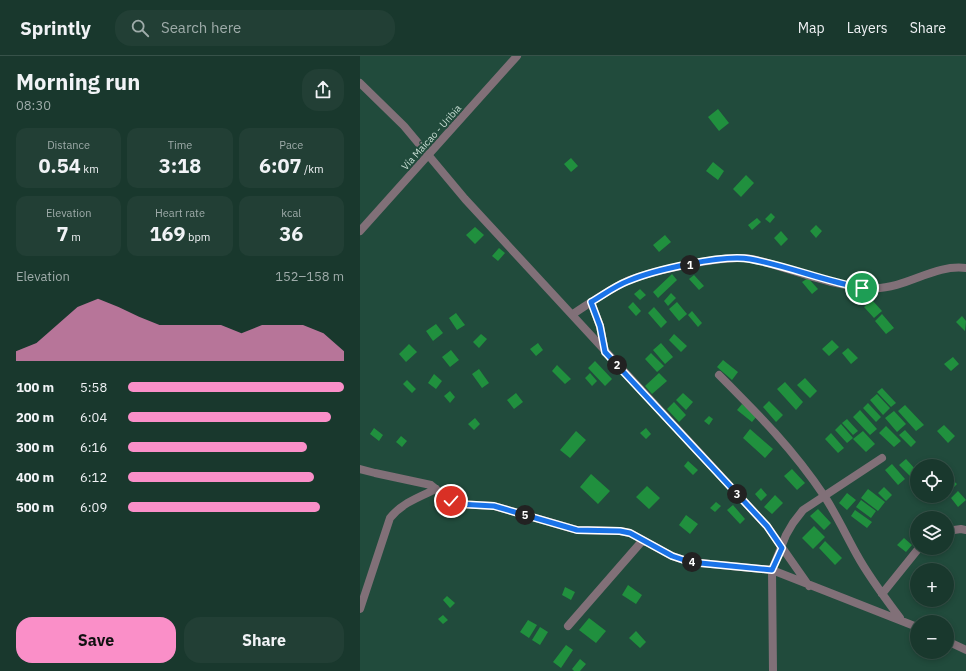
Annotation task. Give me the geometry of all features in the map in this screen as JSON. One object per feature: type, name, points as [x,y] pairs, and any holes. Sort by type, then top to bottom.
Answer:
[{"type":"street","name":"Vía Maicao - Uribia","points":[[361,230],[517,56]]},
{"type":"street","points":[[360,83],[404,126],[429,154],[465,199],[573,314],[605,352],[767,526],[809,586]]},
{"type":"street","points":[[573,314],[628,281],[660,271],[728,258],[751,259],[845,285],[862,288],[892,286],[943,269],[956,267],[966,268]]},
{"type":"street","points":[[591,302],[600,326],[605,352]]},
{"type":"street","points":[[719,375],[773,429],[795,455],[824,496],[843,526],[857,556],[900,619]]},
{"type":"street","points":[[773,671],[772,570],[786,535],[803,510],[882,458]]},
{"type":"street","points":[[360,469],[375,474],[431,485],[458,504],[494,506],[577,530],[620,531],[630,533],[672,556],[690,562],[772,570],[809,586],[910,624]]},
{"type":"street","points":[[360,609],[390,518],[397,509],[436,489]]},
{"type":"street","points":[[954,530],[961,529],[966,530]]},
{"type":"street","points":[[568,626],[643,540]]},
{"type":"street","points":[[882,594],[913,555]]},
{"type":"street","points":[[954,644],[966,650]]},
{"type":"building","points":[[718,109],[729,123],[719,131],[708,117]]},
{"type":"building","points":[[571,158],[578,166],[571,172],[564,164]]},
{"type":"building","points":[[713,162],[724,171],[718,180],[706,171]]},
{"type":"building","points":[[746,175],[754,183],[741,197],[733,189]]},
{"type":"building","points":[[771,213],[775,217],[770,223],[765,219]]},
{"type":"building","points":[[757,218],[761,222],[752,230],[748,225]]},
{"type":"building","points":[[816,225],[822,231],[816,238],[810,231]]},
{"type":"building","points":[[475,227],[484,235],[475,244],[466,235]]},
{"type":"building","points":[[781,231],[788,239],[781,246],[774,238]]},
{"type":"building","points":[[665,235],[671,242],[659,252],[653,245]]},
{"type":"building","points":[[499,248],[505,253],[498,261],[492,256]]},
{"type":"building","points":[[672,274],[677,280],[658,298],[653,292]]},
{"type":"building","points":[[694,275],[704,286],[699,290],[689,279]]},
{"type":"building","points":[[808,278],[818,289],[812,294],[802,282]]},
{"type":"building","points":[[640,289],[646,295],[640,300],[634,294]]},
{"type":"building","points":[[671,293],[676,298],[668,306],[664,301]]},
{"type":"building","points":[[872,300],[882,311],[874,318],[864,307]]},
{"type":"building","points":[[633,302],[641,311],[636,316],[628,307]]},
{"type":"building","points":[[677,302],[687,314],[679,321],[669,309]]},
{"type":"building","points":[[654,307],[667,322],[661,328],[648,313]]},
{"type":"building","points":[[692,311],[702,323],[698,327],[688,315]]},
{"type":"building","points":[[456,313],[465,325],[457,330],[449,318]]},
{"type":"building","points":[[882,314],[894,328],[886,334],[875,321]]},
{"type":"building","points":[[962,316],[966,321],[965,331],[956,322]]},
{"type":"building","points":[[436,324],[443,333],[433,341],[426,331]]},
{"type":"building","points":[[481,334],[487,339],[479,348],[473,342]]},
{"type":"building","points":[[674,334],[687,346],[681,352],[669,340]]},
{"type":"building","points":[[832,340],[839,347],[829,356],[822,349]]},
{"type":"building","points":[[538,343],[543,350],[536,356],[530,349]]},
{"type":"building","points":[[661,343],[673,357],[665,364],[653,350]]},
{"type":"building","points":[[409,344],[417,352],[406,362],[399,354]]},
{"type":"building","points":[[848,348],[858,358],[851,364],[842,353]]},
{"type":"building","points":[[451,350],[459,360],[450,367],[442,357]]},
{"type":"building","points":[[651,353],[664,366],[657,372],[645,359]]},
{"type":"building","points":[[953,357],[959,364],[951,371],[944,364]]},
{"type":"building","points":[[723,360],[738,372],[732,380],[717,367]]},
{"type":"building","points":[[595,361],[612,379],[605,386],[588,368]]},
{"type":"building","points":[[557,365],[571,379],[565,384],[552,371]]},
{"type":"building","points":[[479,369],[489,383],[482,388],[472,374]]},
{"type":"building","points":[[590,373],[597,381],[592,386],[585,378]]},
{"type":"building","points":[[659,373],[667,381],[652,394],[645,386]]},
{"type":"building","points":[[434,374],[442,381],[436,389],[428,383]]},
{"type":"building","points":[[805,378],[817,391],[810,398],[797,385]]},
{"type":"building","points":[[407,380],[416,389],[412,393],[403,384]]},
{"type":"building","points":[[785,382],[803,402],[796,410],[777,389]]},
{"type":"building","points":[[882,388],[896,403],[891,407],[877,392]]},
{"type":"building","points":[[450,391],[455,397],[450,403],[444,396]]},
{"type":"building","points":[[516,393],[523,402],[514,409],[507,400]]},
{"type":"building","points":[[683,393],[693,402],[686,410],[676,400]]},
{"type":"building","points":[[877,394],[890,408],[883,415],[870,400]]},
{"type":"building","points":[[769,401],[783,415],[776,422],[763,407]]},
{"type":"building","points":[[674,402],[686,415],[679,422],[667,409]]},
{"type":"building","points":[[868,403],[881,417],[876,422],[863,408]]},
{"type":"building","points":[[742,404],[757,416],[752,422],[737,410]]},
{"type":"building","points":[[905,405],[924,425],[916,431],[898,411]]},
{"type":"building","points":[[860,410],[877,429],[870,435],[853,417]]},
{"type":"building","points":[[894,411],[906,424],[897,432],[885,418]]},
{"type":"building","points":[[709,416],[713,419],[709,425],[704,421]]},
{"type":"building","points":[[475,418],[480,424],[474,430],[468,424]]},
{"type":"building","points":[[847,419],[858,431],[853,435],[842,423]]},
{"type":"building","points":[[841,424],[853,438],[847,443],[835,430]]},
{"type":"building","points":[[944,425],[955,436],[948,443],[937,431]]},
{"type":"building","points":[[886,426],[901,441],[894,447],[879,433]]},
{"type":"building","points":[[374,428],[383,435],[379,441],[370,434]]},
{"type":"building","points":[[646,428],[651,434],[646,439],[640,433]]},
{"type":"building","points":[[750,429],[773,449],[765,458],[743,438]]},
{"type":"building","points":[[905,430],[916,442],[911,447],[899,435]]},
{"type":"building","points":[[576,431],[586,440],[570,458],[560,450]]},
{"type":"building","points":[[863,431],[875,444],[866,452],[853,439]]},
{"type":"building","points":[[831,433],[844,448],[838,453],[825,439]]},
{"type":"building","points":[[401,436],[407,441],[402,447],[396,442]]},
{"type":"building","points":[[906,459],[910,463],[910,476],[899,465]]},
{"type":"building","points":[[688,461],[698,470],[693,475],[684,466]]},
{"type":"building","points":[[892,464],[905,479],[898,485],[885,470]]},
{"type":"building","points":[[792,469],[805,483],[797,490],[784,476]]},
{"type":"building","points":[[591,474],[610,491],[598,504],[580,487]]},
{"type":"building","points":[[647,486],[660,498],[649,509],[636,497]]},
{"type":"building","points":[[884,487],[892,495],[886,501],[878,493]]},
{"type":"building","points":[[761,488],[767,495],[761,501],[755,494]]},
{"type":"building","points":[[868,489],[885,502],[878,511],[861,498]]},
{"type":"building","points":[[958,491],[966,500],[958,507],[954,502],[954,495]]},
{"type":"building","points":[[847,493],[856,500],[847,510],[839,503]]},
{"type":"building","points":[[775,495],[783,503],[772,514],[764,507]]},
{"type":"building","points":[[861,500],[876,511],[871,518],[856,507]]},
{"type":"building","points":[[716,502],[721,506],[715,512],[710,508]]},
{"type":"building","points":[[733,505],[745,519],[740,524],[727,510]]},
{"type":"building","points":[[818,509],[831,523],[824,530],[810,516]]},
{"type":"building","points":[[855,510],[872,522],[867,528],[851,516]]},
{"type":"building","points":[[686,515],[698,524],[690,534],[679,525]]},
{"type":"building","points":[[814,526],[825,537],[813,549],[802,538]]},
{"type":"building","points":[[904,538],[910,543],[910,547],[906,552],[897,545]]},
{"type":"building","points":[[825,541],[842,558],[835,565],[819,548]]},
{"type":"building","points":[[628,585],[642,595],[636,604],[622,595]]},
{"type":"building","points":[[565,587],[575,592],[571,600],[562,595]]},
{"type":"building","points":[[447,596],[455,603],[450,608],[443,600]]},
{"type":"building","points":[[443,615],[448,620],[443,624],[438,619]]},
{"type":"building","points":[[589,618],[606,631],[596,643],[579,630]]},
{"type":"building","points":[[528,620],[537,625],[529,638],[520,632]]},
{"type":"building","points":[[540,627],[548,632],[540,645],[532,640]]},
{"type":"building","points":[[636,631],[646,642],[640,648],[629,638]]},
{"type":"building","points":[[566,645],[573,650],[561,668],[553,662]]},
{"type":"building","points":[[580,659],[586,664],[580,671],[574,671],[572,669]]},
{"type":"route","points":[[451,501],[458,504],[494,506],[577,530],[620,531],[630,533],[672,556],[690,562],[772,570],[782,548],[767,526],[605,352],[600,326],[591,302],[628,281],[660,271],[728,258],[751,259],[845,285],[862,288]]}]
